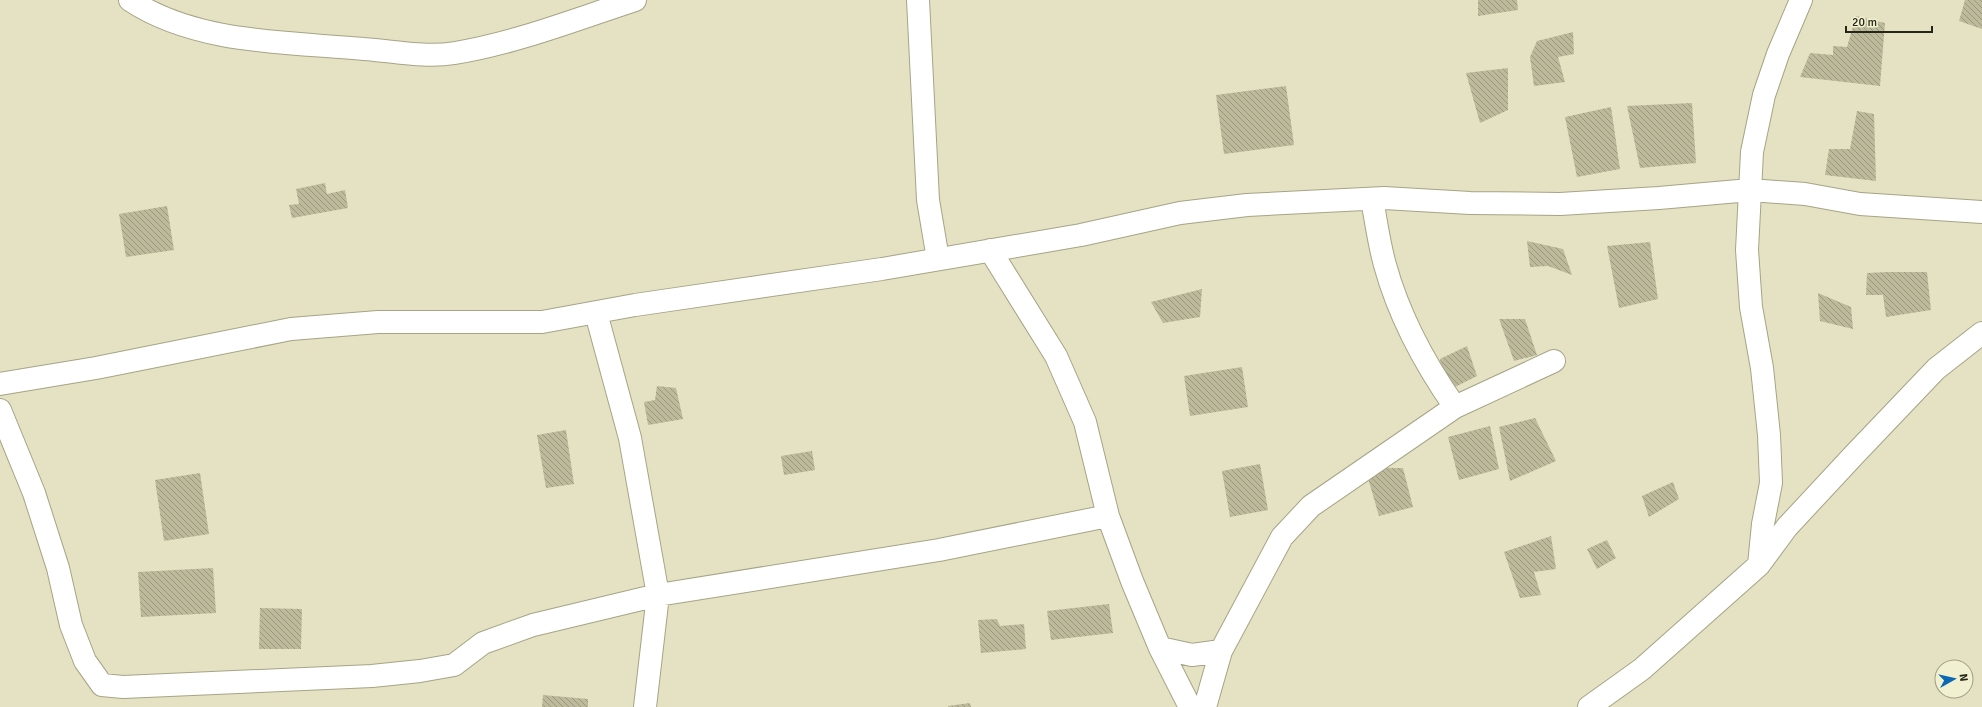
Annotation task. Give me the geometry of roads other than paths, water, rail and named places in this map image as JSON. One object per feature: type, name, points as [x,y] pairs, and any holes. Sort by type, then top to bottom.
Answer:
[{"type":"street","points":[[130,0],[144,9],[177,23],[249,40],[429,55],[493,46],[635,0]]},
{"type":"street","points":[[918,0],[928,200],[938,258]]},
{"type":"street","points":[[1759,565],[1763,524],[1771,483],[1769,435],[1762,368],[1751,307],[1747,250],[1752,152],[1764,95],[1778,54],[1801,0]]},
{"type":"street","points":[[0,384],[104,367],[291,329],[378,322],[542,322],[596,313],[635,304],[882,269],[1081,234],[1180,213],[1247,206],[1372,199],[1560,204],[1659,198],[1750,190],[1805,194],[1860,204],[1982,212]]},
{"type":"street","points":[[1372,199],[1384,264],[1398,305],[1427,363],[1455,407]]},
{"type":"street","points":[[990,250],[1056,356],[1085,422],[1108,516],[1132,581],[1160,648],[1190,707]]},
{"type":"street","points":[[596,313],[630,438],[658,595],[645,707]]},
{"type":"street","points":[[1589,707],[1642,669],[1759,565],[1787,527],[1854,454],[1936,370],[1982,333]]},
{"type":"street","points":[[1205,707],[1221,651],[1282,537],[1311,506],[1455,407],[1554,361]]},
{"type":"street","points":[[0,410],[36,500],[58,568],[71,625],[85,661],[102,685],[123,687],[205,684],[372,676],[420,671],[454,665],[483,643],[533,625],[658,595],[939,550],[1108,516]]},
{"type":"street","points":[[1160,648],[1192,655],[1221,651]]}]
